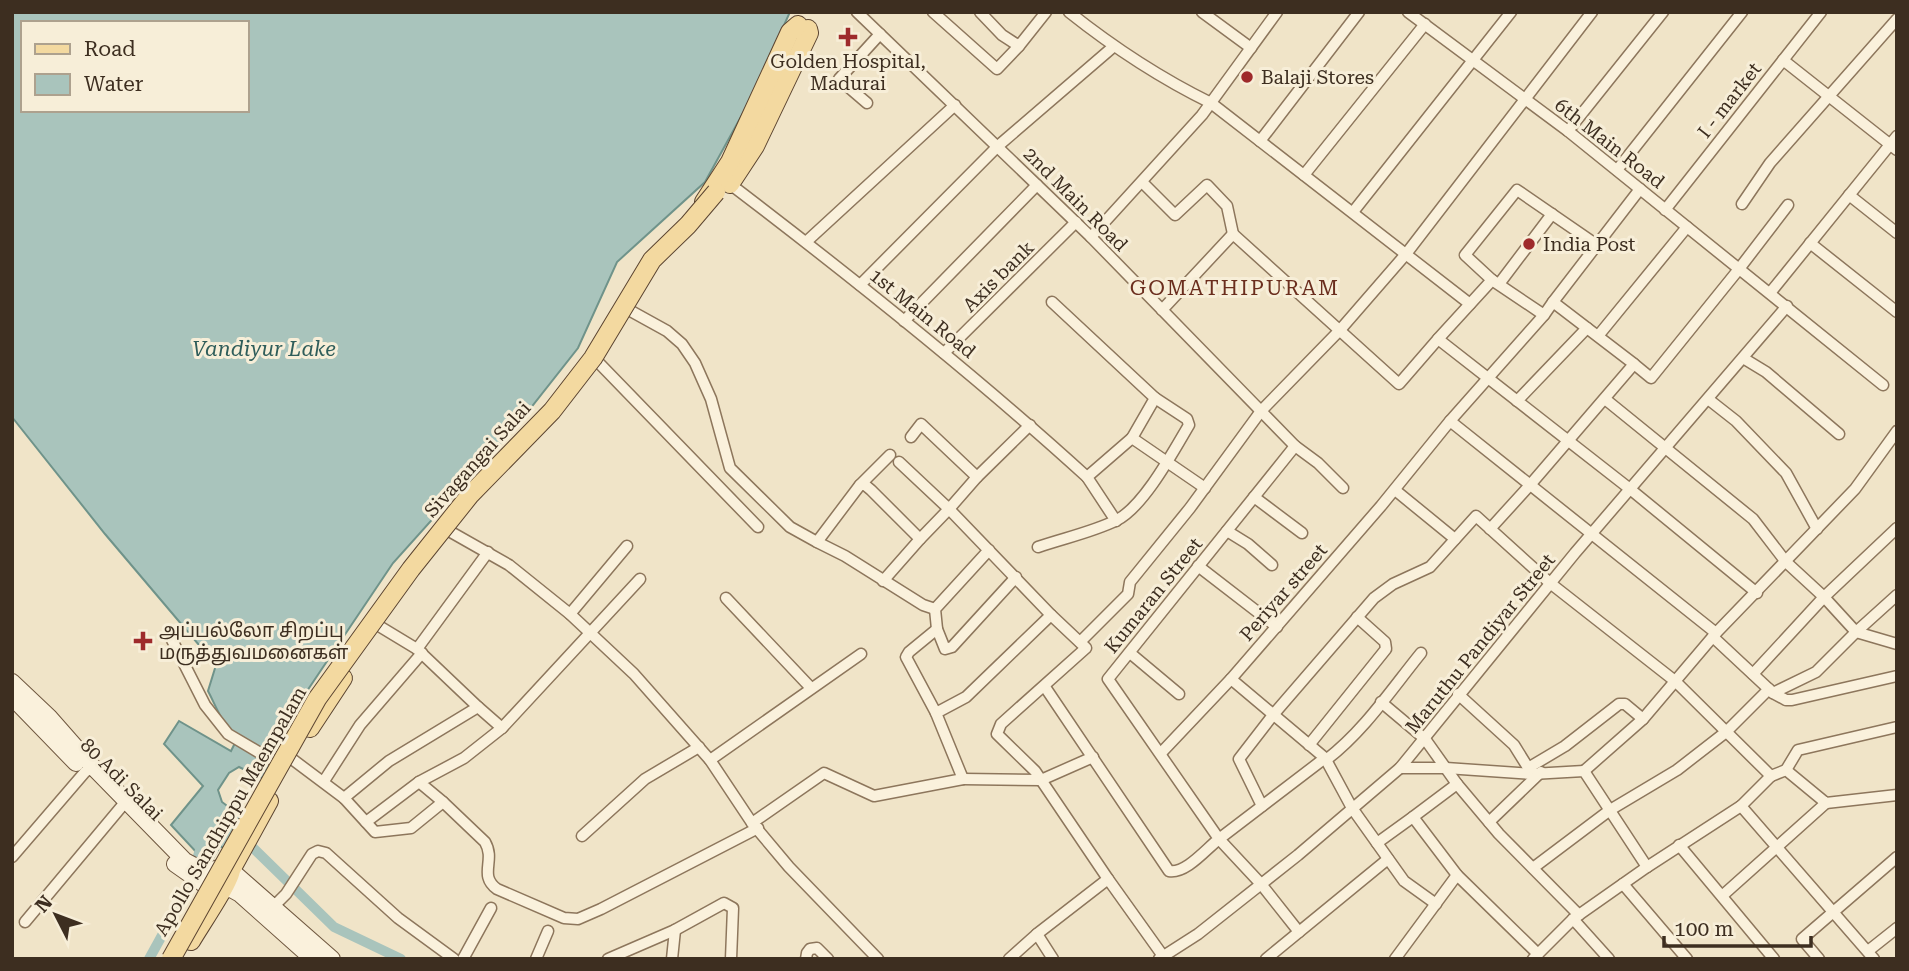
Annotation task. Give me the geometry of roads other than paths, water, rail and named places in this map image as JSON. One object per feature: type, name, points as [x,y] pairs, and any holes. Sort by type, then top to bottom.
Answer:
[{"type":"main road","name":"Sivagangai Salai","points":[[168,959],[285,764],[329,678],[502,457],[550,409],[592,356],[650,259],[710,194],[730,162],[790,32],[817,12]]},
{"type":"main road","name":"Sivagangai Salai","points":[[285,764],[446,529],[556,413],[597,360],[656,263],[721,190],[803,22]]},
{"type":"main road","name":"Apollo Sandhippu Maempalam","points":[[168,959],[317,699],[411,569],[470,495],[552,411],[593,358],[652,260],[721,190]]},
{"type":"main road","name":"Apollo Sandhippu Maempalam","points":[[179,959],[321,702],[415,572],[474,497],[554,412],[596,359],[655,261],[721,190]]},
{"type":"main road","name":"80 Adi Salai","points":[[12,682],[49,717],[89,770]]},
{"type":"main road","name":"80 Adi Salai","points":[[12,697],[123,803],[183,865],[221,869],[273,907],[332,959]]},
{"type":"main road","name":"Sivagangai Salai","points":[[179,959],[221,869]]},
{"type":"main road","name":"80 Adi Salai","points":[[221,869],[231,889],[313,959]]},
{"type":"street","name":"2nd Main Road","points":[[857,12],[1076,222],[1295,446],[1318,463],[1342,488]]},
{"type":"street","points":[[933,12],[997,69],[1046,12]]},
{"type":"street","points":[[980,12],[1002,35],[1019,46]]},
{"type":"street","points":[[1069,12],[1113,47],[1211,103],[1470,304]]},
{"type":"street","points":[[1202,12],[1251,48]]},
{"type":"street","points":[[1091,237],[1211,103],[1277,12]]},
{"type":"street","points":[[1260,141],[1359,12]]},
{"type":"street","points":[[1353,212],[1511,12]]},
{"type":"street","points":[[1080,642],[1128,594],[1130,582],[1205,488],[1261,411],[1340,330],[1406,254],[1592,12]]},
{"type":"street","points":[[1568,131],[1663,12]]},
{"type":"street","points":[[1617,170],[1742,12]]},
{"type":"street","name":"I - market","points":[[1665,210],[1821,12]]},
{"type":"street","name":"6th Main Road","points":[[1411,13],[1568,131],[1787,306]]},
{"type":"street","points":[[1742,204],[1770,163],[1896,16]]},
{"type":"street","points":[[1304,175],[1426,24]]},
{"type":"street","points":[[867,103],[839,79],[880,34]]},
{"type":"street","points":[[860,285],[998,146],[1113,47]]},
{"type":"street","name":"I - market","points":[[1783,60],[1894,143]]},
{"type":"street","points":[[806,242],[955,105]]},
{"type":"street","points":[[1770,293],[1894,143]]},
{"type":"street","points":[[1142,182],[1175,215],[1207,185],[1227,206],[1233,234],[1399,384],[1470,304],[1495,282],[1552,214]]},
{"type":"street","points":[[904,321],[1037,185]]},
{"type":"street","name":"Periyar street","points":[[1231,679],[1450,421],[1544,315],[1640,189]]},
{"type":"street","name":"1st Main Road","points":[[721,190],[806,242],[1030,425],[1087,477],[1116,521]]},
{"type":"street","points":[[1544,315],[1495,282],[1465,255],[1517,190],[1597,245]]},
{"type":"street","points":[[1849,195],[1897,233]]},
{"type":"street","points":[[1553,302],[1651,378],[1740,269],[1788,205]]},
{"type":"street","name":"Axis bank","points":[[944,353],[1076,222]]},
{"type":"street","points":[[1598,337],[1687,227]]},
{"type":"street","points":[[1162,310],[1233,234]]},
{"type":"street","points":[[1810,243],[1897,312]]},
{"type":"street","points":[[1038,547],[1116,521],[1136,505],[1167,461],[1189,422],[1155,398],[1052,302]]},
{"type":"street","points":[[1787,306],[1883,385]]},
{"type":"street","name":"Maruthu Pandiyar Street","points":[[1161,957],[1198,934],[1400,768],[1591,534],[1787,306]]},
{"type":"street","points":[[629,310],[667,331],[682,344],[695,363],[711,399],[730,468],[790,527],[934,609]]},
{"type":"street","points":[[1517,401],[1587,328]]},
{"type":"street","points":[[1438,339],[1630,489],[1757,593]]},
{"type":"street","points":[[1743,358],[1766,372],[1839,434]]},
{"type":"street","points":[[597,360],[758,527]]},
{"type":"street","points":[[1490,528],[1634,364]]},
{"type":"street","points":[[1087,477],[1132,438],[1155,398]]},
{"type":"street","points":[[1605,399],[1753,519],[1786,562],[1824,597],[1856,632],[1897,644]]},
{"type":"street","points":[[1708,399],[1736,421],[1786,473],[1817,529]]},
{"type":"street","points":[[1450,421],[1714,635],[1771,691],[1786,700],[1897,676]]},
{"type":"street","points":[[911,437],[921,424],[977,477]]},
{"type":"street","points":[[883,581],[977,477],[1030,425]]},
{"type":"street","points":[[1400,768],[1584,771],[1643,719],[1714,635],[1855,489],[1897,431]]},
{"type":"street","points":[[1132,438],[1205,488]]},
{"type":"street","name":"Kumaran Street","points":[[1219,839],[1108,679],[1295,446]]},
{"type":"street","points":[[817,542],[860,485],[895,459],[949,509],[1086,648],[1000,724],[997,730],[999,738],[1041,780],[1161,957]]},
{"type":"street","points":[[860,485],[866,485],[920,539]]},
{"type":"street","points":[[1395,489],[1455,539]]},
{"type":"street","points":[[1254,497],[1302,533]]},
{"type":"street","points":[[1262,806],[1239,759],[1273,715],[1374,598],[1393,584],[1430,567],[1476,516],[1550,583],[1675,681],[1771,776]]},
{"type":"street","points":[[1753,674],[1824,597],[1897,528]]},
{"type":"street","points":[[446,529],[509,565],[570,614],[635,674],[710,760],[755,825],[789,867],[878,959]]},
{"type":"street","points":[[1227,531],[1248,544],[1272,565]]},
{"type":"street","points":[[570,614],[627,546]]},
{"type":"street","points":[[934,609],[989,550]]},
{"type":"street","points":[[324,781],[360,725],[420,651],[488,552]]},
{"type":"street","points":[[1198,566],[1277,626]]},
{"type":"street","points":[[934,609],[942,647],[948,649],[1016,577]]},
{"type":"street","points":[[366,822],[419,782],[464,758],[502,728],[640,579]]},
{"type":"street","points":[[1533,868],[1610,810],[1677,770],[1726,732],[1771,691],[1816,672],[1897,595]]},
{"type":"street","points":[[726,598],[811,688]]},
{"type":"street","points":[[936,713],[967,697],[1051,615]]},
{"type":"street","points":[[1310,745],[1386,649],[1385,642],[1357,617]]},
{"type":"street","points":[[379,626],[420,651],[502,728]]},
{"type":"street","points":[[937,629],[906,657],[936,713],[963,779]]},
{"type":"street","points":[[171,638],[205,705],[234,738],[324,781],[344,798],[375,832],[411,828],[443,802]]},
{"type":"street","points":[[1130,653],[1180,694]]},
{"type":"street","points":[[1045,687],[1169,871],[1174,872],[1182,870],[1356,733],[1421,653]]},
{"type":"street","points":[[710,760],[860,654]]},
{"type":"street","points":[[1161,753],[1231,679],[1326,759],[1352,808],[1404,881],[1436,904]]},
{"type":"street","points":[[1458,694],[1514,745],[1534,772]]},
{"type":"street","points":[[1381,702],[1425,739],[1457,785],[1576,917],[1609,959]]},
{"type":"street","points":[[1489,822],[1534,772],[1619,704],[1625,704],[1643,719]]},
{"type":"street","points":[[344,798],[389,761],[478,707]]},
{"type":"street","points":[[1413,817],[1457,875],[1535,956],[1576,917],[1679,845],[1741,806],[1771,776],[1786,771],[1798,750],[1897,727]]},
{"type":"street","points":[[582,836],[645,779],[699,747]]},
{"type":"street","points":[[419,782],[485,842],[490,850],[487,876],[489,884],[564,918],[578,919],[755,825],[824,773],[874,796],[963,779],[1041,780],[1093,757]]},
{"type":"street","points":[[12,858],[89,770]]},
{"type":"street","points":[[1584,771],[1647,867]]},
{"type":"street","points":[[1786,771],[1826,803]]},
{"type":"street","points":[[1377,843],[1457,785]]},
{"type":"street","points":[[1722,896],[1826,803],[1897,795]]},
{"type":"street","points":[[25,922],[123,803]]},
{"type":"street","points":[[1741,806],[1871,955],[1897,928]]},
{"type":"street","points":[[1219,839],[1261,884],[1299,932]]},
{"type":"street","points":[[1679,845],[1774,959]]},
{"type":"street","points":[[273,907],[286,894],[312,854],[318,850],[326,853],[398,918],[454,959]]},
{"type":"street","points":[[1819,959],[1802,939],[1897,857]]},
{"type":"street","points":[[1266,959],[1388,859]]},
{"type":"street","points":[[1395,959],[1457,875]]},
{"type":"street","points":[[1009,959],[1108,880]]},
{"type":"street","points":[[1623,884],[1687,959]]},
{"type":"street","points":[[608,959],[675,930],[727,903],[733,908],[731,959]]},
{"type":"street","points":[[463,959],[491,908]]},
{"type":"street","points":[[673,959],[675,930]]},
{"type":"street","points":[[536,959],[548,931]]},
{"type":"street","points":[[1037,934],[1052,959]]},
{"type":"street","points":[[806,959],[810,949],[817,948],[828,959]]},
{"type":"water","name":"Vandiyur Lake","points":[[12,12],[790,12],[748,104],[705,182],[617,262],[578,348],[518,424],[393,563],[303,697],[271,751],[264,779],[239,767],[229,773],[218,790],[222,802],[252,825],[232,854],[220,846],[211,862],[198,854],[171,825],[203,786],[164,744],[179,721],[231,751],[238,737],[224,722],[208,691],[216,665],[105,534],[12,417]]},
{"type":"waterway","points":[[245,840],[334,927],[401,959]]},
{"type":"waterway","points":[[149,959],[186,892],[203,841]]},
{"type":"place","name":"Golden Hospital, Madurai","points":[[848,37]]},
{"type":"place","name":"Balaji Stores","points":[[1247,77]]},
{"type":"place","name":"India Post","points":[[1529,244]]},
{"type":"place","name":"அப்பல்லோ சிறப்பு மருத்துவமனைகள்","points":[[143,641]]},
{"type":"district","name":"GOMATHIPURAM","points":[[1235,288]]}]
